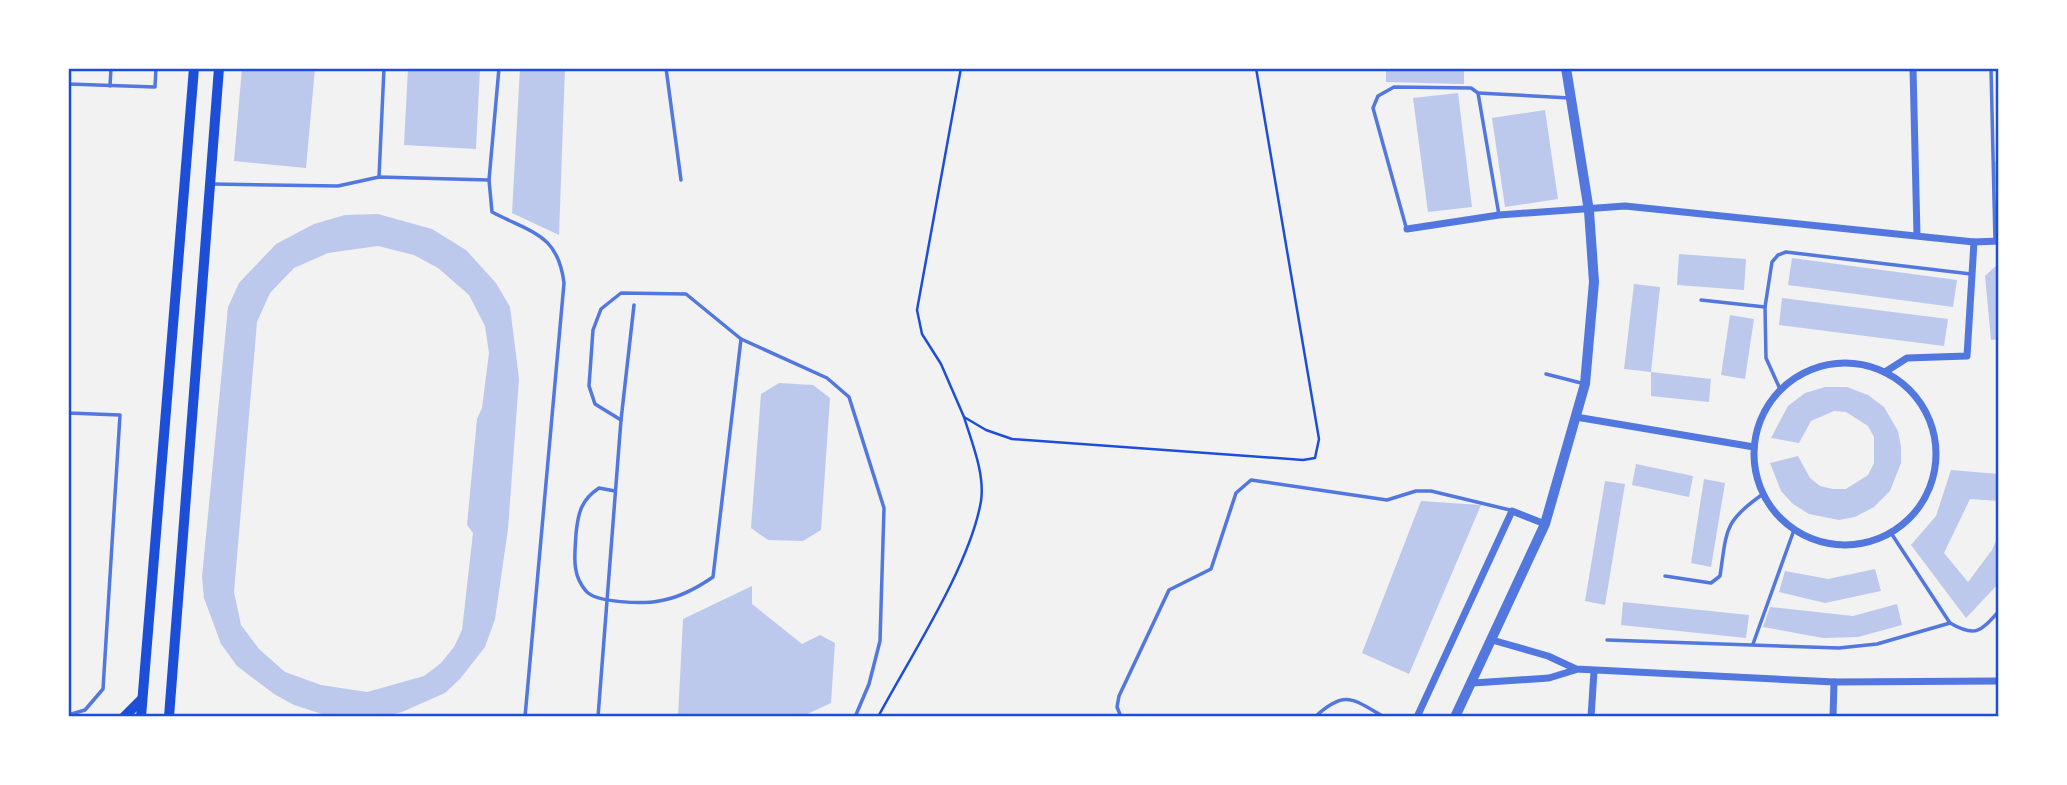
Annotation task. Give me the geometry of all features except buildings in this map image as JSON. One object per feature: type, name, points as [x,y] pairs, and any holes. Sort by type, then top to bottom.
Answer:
[{"type":"main road","points":[[141,717],[194,68]]},
{"type":"main road","points":[[169,717],[219,68]]},
{"type":"main road","points":[[124,717],[142,699]]},
{"type":"main road","points":[[170,703],[176,717]]},
{"type":"street","points":[[1455,717],[1545,524],[1585,384],[1594,282],[1589,211],[1566,68]]},
{"type":"street","points":[[1913,68],[1917,236]]},
{"type":"street","points":[[1407,229],[1499,215],[1644,206],[1974,242],[1997,241]]},
{"type":"street","points":[[1885,372],[1907,358],[1967,356],[1974,242]]},
{"type":"street","points":[[1829,364],[1857,364],[1885,372],[1903,384],[1918,400],[1934,440],[1935,461],[1931,483],[1922,502],[1908,520],[1891,533],[1868,542],[1842,545],[1817,541],[1794,530],[1776,514],[1763,494],[1755,471],[1754,447],[1758,426],[1780,389],[1794,377],[1829,364]]},
{"type":"street","points":[[1576,417],[1754,447]]},
{"type":"street","points":[[1417,717],[1512,511],[1545,524]]},
{"type":"street","points":[[1492,640],[1548,656],[1576,669],[1594,671],[1834,681],[1999,681]]},
{"type":"street","points":[[1473,682],[1549,678],[1576,669]]},
{"type":"street","points":[[1591,717],[1594,671]]},
{"type":"street","points":[[1833,717],[1834,681]]},
{"type":"lane","points":[[110,86],[111,68]]},
{"type":"lane","points":[[68,83],[155,87],[156,68]]},
{"type":"lane","points":[[379,177],[384,68]]},
{"type":"lane","points":[[499,68],[489,180],[492,212],[551,243],[561,259],[564,283],[525,717]]},
{"type":"lane","points":[[666,68],[681,180]]},
{"type":"lane","points":[[1991,68],[1997,241]]},
{"type":"lane","points":[[1407,229],[1373,108],[1378,96],[1394,87],[1471,88],[1478,93],[1570,98]]},
{"type":"lane","points":[[1478,93],[1499,215]]},
{"type":"lane","points":[[209,184],[338,186],[379,177],[489,180]]},
{"type":"lane","points":[[1780,389],[1766,358],[1765,307],[1772,262],[1778,255],[1786,252],[1974,275]]},
{"type":"lane","points":[[621,421],[596,404],[589,386],[593,330],[601,309],[621,293],[685,294],[741,339],[827,378],[849,397],[862,429],[884,508],[880,641],[869,684],[855,717]]},
{"type":"lane","points":[[1701,300],[1765,307]]},
{"type":"lane","points":[[598,717],[621,421],[634,305]]},
{"type":"lane","points":[[615,491],[598,488],[585,498],[577,522],[574,568],[585,590],[593,597],[658,602],[694,590],[713,577],[741,339]]},
{"type":"lane","points":[[1546,374],[1585,384]]},
{"type":"lane","points":[[68,413],[120,415],[103,689],[85,710],[68,715]]},
{"type":"lane","points":[[1121,717],[1117,707],[1119,696],[1169,590],[1211,569],[1236,493],[1251,480],[1387,500],[1416,491],[1431,491],[1512,511]]},
{"type":"lane","points":[[1665,576],[1711,583],[1717,580],[1720,576],[1728,526],[1737,512],[1763,494]]},
{"type":"lane","points":[[1753,644],[1794,530]]},
{"type":"lane","points":[[1891,533],[1950,623],[1965,632],[1974,632],[1983,628],[1999,611]]},
{"type":"lane","points":[[1607,640],[1839,648],[1877,644],[1950,623]]},
{"type":"lane","points":[[1315,717],[1340,698],[1352,698],[1384,717]]},
{"type":"path","points":[[878,717],[961,563],[981,501],[979,471],[964,417],[941,365],[922,334],[917,310],[961,68]]},
{"type":"path","points":[[964,417],[986,430],[1012,439],[1303,460],[1315,458],[1319,439],[1256,68]]}]
